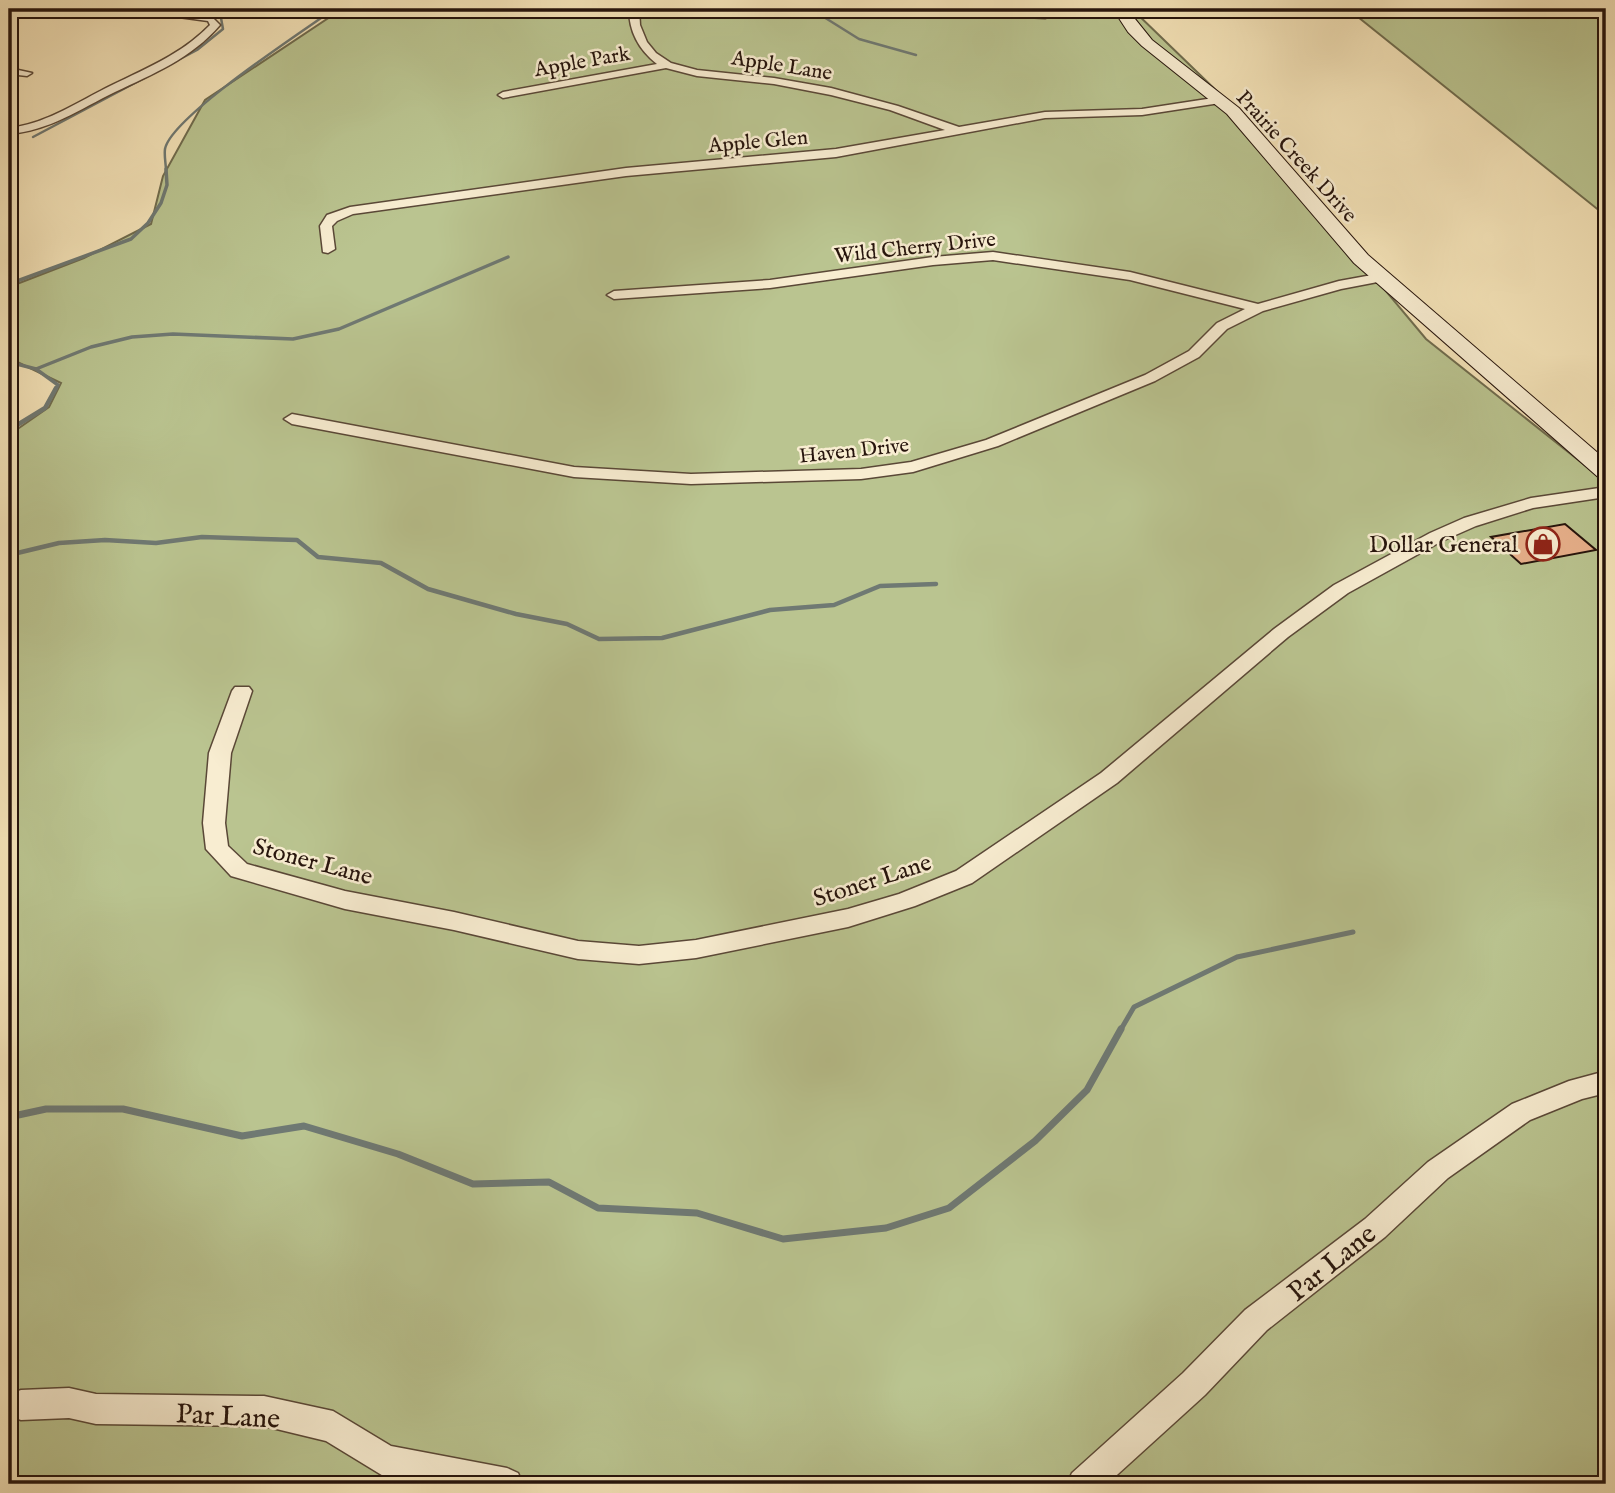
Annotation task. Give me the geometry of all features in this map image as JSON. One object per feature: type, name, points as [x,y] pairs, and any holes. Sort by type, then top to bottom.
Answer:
[{"type":"main road","name":"Prairie Creek Drive","points":[[1120,9],[1133,29],[1147,43],[1220,100],[1253,132],[1350,247],[1606,472]]},
{"type":"street","points":[[9,131],[32,128],[133,81],[187,50],[215,25],[211,19],[158,9]]},
{"type":"street","points":[[634,9],[634,29],[656,58],[667,65]]},
{"type":"street","points":[[1029,9],[1027,15],[1037,16],[1064,9]]},
{"type":"street","name":"Apple Park","points":[[503,95],[667,65]]},
{"type":"street","name":"Apple Lane","points":[[667,65],[700,72],[789,83],[853,96],[956,130]]},
{"type":"street","points":[[9,71],[27,73]]},
{"type":"street","name":"Apple Glen","points":[[328,249],[326,226],[332,218],[350,211],[626,172],[836,153],[1045,115],[1142,112],[1220,100]]},
{"type":"street","name":"Wild Cherry Drive","points":[[614,295],[782,282],[933,261],[993,256],[1130,276],[1258,308]]},
{"type":"street","name":"Haven Drive","points":[[292,419],[574,472],[691,479],[861,474],[913,467],[955,456],[1150,378],[1194,354],[1222,326],[1258,308],[1339,285],[1383,277]]},
{"type":"street","name":"Stoner Lane","points":[[242,691],[220,753],[214,823],[217,849],[239,870],[345,900],[454,921],[578,950],[639,955],[696,949],[848,918],[907,900],[964,877],[1109,778],[1280,633],[1341,589],[1436,537],[1470,522],[1531,503],[1606,492]]},
{"type":"street","name":"Par Lane","points":[[1083,1484],[1194,1384],[1256,1320],[1375,1228],[1438,1170],[1521,1112],[1578,1089],[1606,1082]]},
{"type":"street","name":"Par Lane","points":[[21,1405],[69,1403],[96,1409],[264,1411],[333,1427],[385,1461],[507,1484]]},
{"type":"green space","points":[[342,9],[1132,9],[1226,100],[1426,339],[1606,482],[1606,1484],[9,1484],[9,435],[49,407],[61,383],[9,358],[9,287],[84,258],[151,224],[163,176],[205,100]]},
{"type":"green space","points":[[1348,9],[1606,9],[1606,216]]},
{"type":"building","name":"Dollar General","points":[[1565,524],[1596,550],[1521,564],[1491,537]]},
{"type":"waterway","points":[[33,137],[197,50],[223,29],[221,18],[214,12],[217,9]]},
{"type":"waterway","points":[[166,171],[165,149],[173,135],[190,117],[240,75],[334,9]]},
{"type":"waterway","points":[[811,9],[859,39],[916,55]]},
{"type":"waterway","points":[[9,138],[17,139]]},
{"type":"waterway","points":[[9,284],[131,239],[148,223],[161,203],[167,185],[166,169]]},
{"type":"waterway","points":[[36,369],[91,347],[132,337],[173,334],[293,339],[339,329],[508,257]]},
{"type":"waterway","points":[[9,362],[36,369]]},
{"type":"waterway","points":[[36,369],[58,385],[55,390]]},
{"type":"waterway","points":[[9,430],[45,408],[56,388]]},
{"type":"waterway","points":[[9,555],[59,543],[105,540],[156,543],[202,537],[297,540],[318,557],[381,563],[428,589],[516,614],[567,624],[599,639],[662,638],[770,610],[834,605],[880,586],[936,584]]},
{"type":"waterway","points":[[1120,1031],[1134,1007],[1237,957],[1353,932]]},
{"type":"waterway","points":[[9,1117],[46,1109],[123,1109],[242,1136],[304,1126],[398,1154],[473,1184],[549,1182],[598,1208],[697,1213],[783,1239],[886,1228],[949,1208],[1035,1141],[1087,1090],[1121,1029]]},
{"type":"place","name":"Dollar General","points":[[1543,544]]}]
